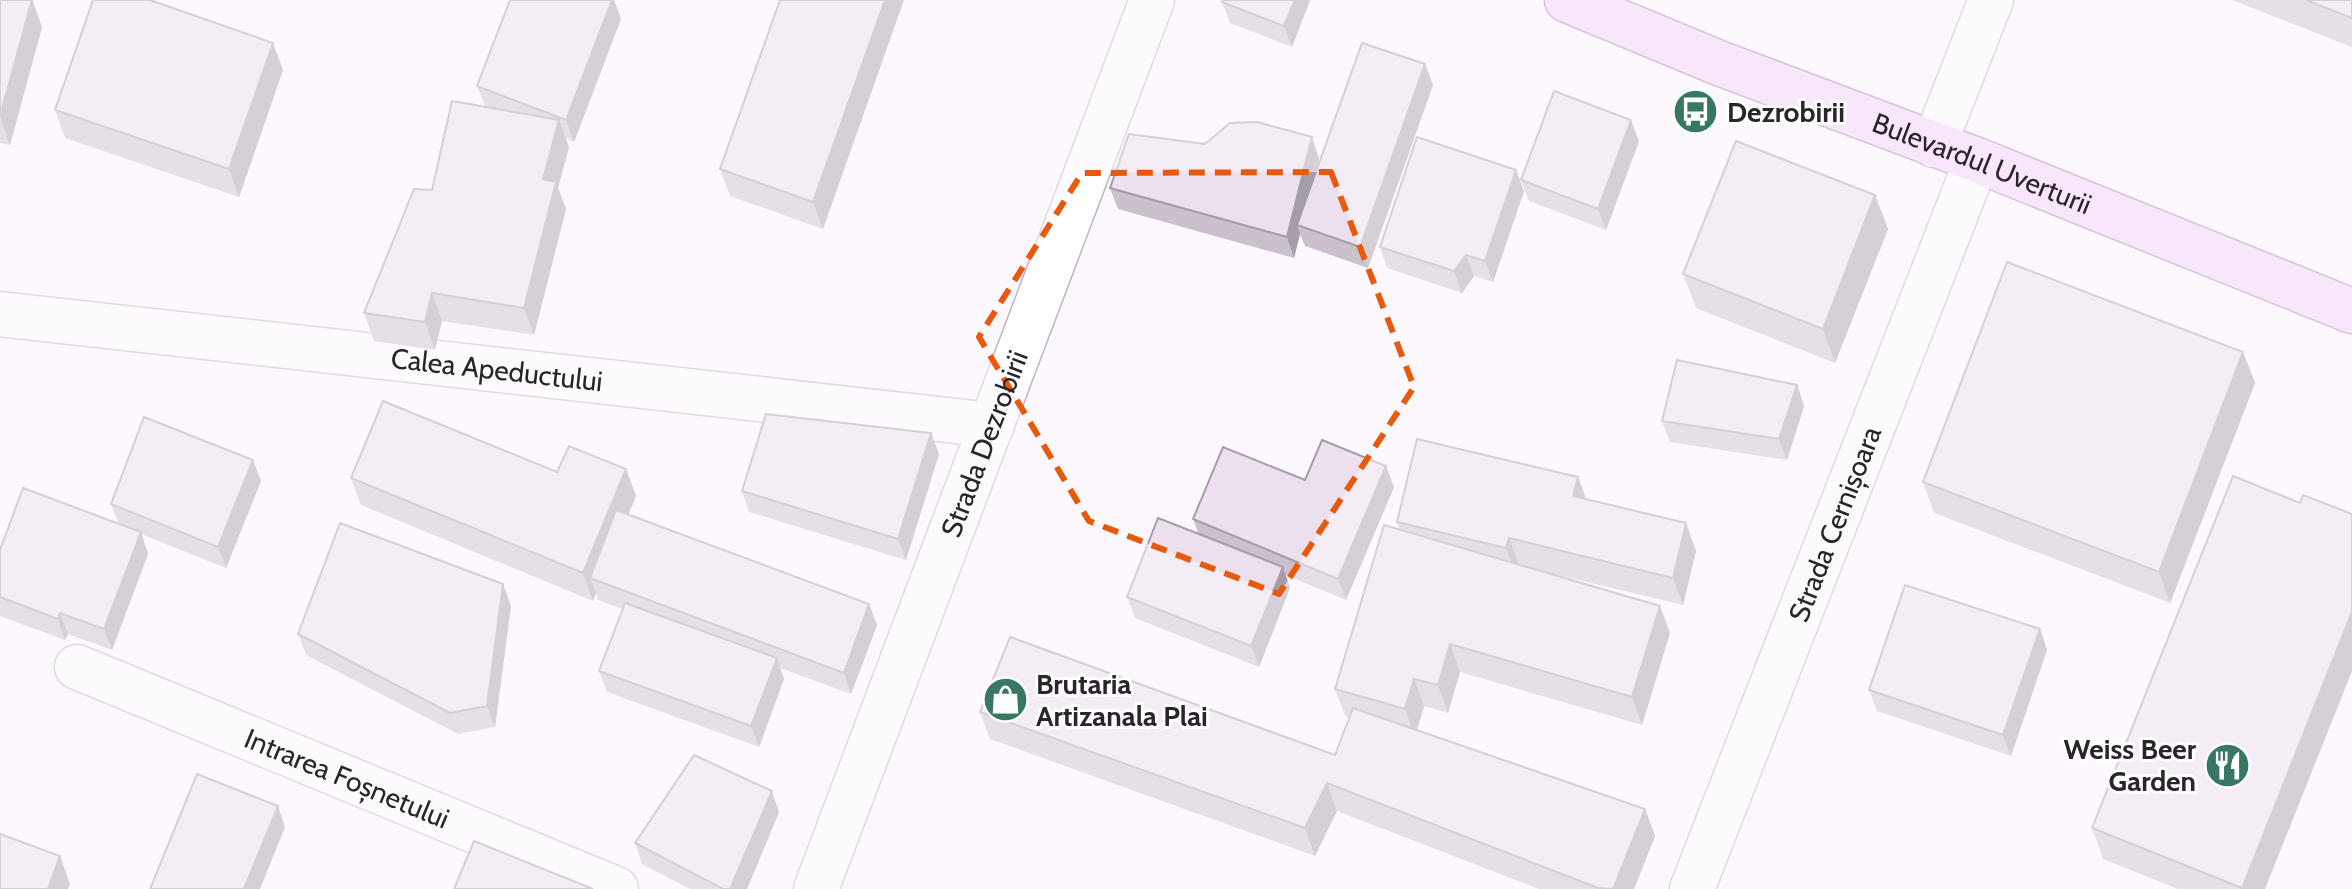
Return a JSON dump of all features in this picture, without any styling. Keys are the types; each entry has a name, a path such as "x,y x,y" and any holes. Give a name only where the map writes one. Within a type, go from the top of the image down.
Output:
{"main road":[{"name":"Bulevardul Uverturii","path":"1567,0 1719,63 1977,160 2352,311"}],"street":[{"name":"Strada Dezrobirii","path":"816,889 1152,0"},
{"path":"1934,145 1991,0"},
{"name":"Strada Cernișoara","path":"1692,889 1977,160"},
{"name":"Calea Apeductului","path":"0,314 992,425"},
{"name":"Intrarea Foșnetului","path":"77,667 616,889"}],"highlighted area":[{"path":"1331,172 1414,387 1279,594 1089,521 979,337 1082,173"}],"building":[{"path":"0,0 32,0 0,116"},
{"path":"93,0 150,0 273,43 229,169 55,110"},
{"path":"510,0 612,0 566,120 477,86"},
{"path":"780,0 885,0 813,202 720,169"},
{"path":"1223,0 1295,0 1284,26"},
{"path":"2306,0 2352,0 2352,18"},
{"path":"1362,43 1425,64 1360,247 1297,225"},
{"path":"1554,91 1631,120 1598,209 1521,180"},
{"path":"452,101 559,120 543,179 556,182 524,308 432,293 425,322 364,313 414,189 432,190"},
{"path":"1257,122 1312,137 1287,237 1110,188 1129,134 1205,144 1230,123"},
{"path":"1417,137 1516,170 1485,261 1466,255 1454,271 1380,247"},
{"path":"1736,141 1875,195 1823,329 1683,274"},
{"path":"2007,262 2243,352 2159,572 1923,482"},
{"path":"1677,360 1797,385 1779,439 1662,421"},
{"path":"383,401 557,472 569,446 626,469 583,573 351,478"},
{"path":"766,414 931,433 898,539 742,491"},
{"path":"144,417 253,460 218,547 111,504"},
{"path":"1417,439 1578,477 1573,496 1686,523 1673,578 1509,538 1506,548 1397,522"},
{"path":"1322,440 1386,466 1338,579 1193,519 1223,447 1305,480"},
{"name":"Weiss Beer Garden","path":"2233,476 2300,503 2303,495 2352,514 2352,612 2242,888 2092,828"},
{"path":"23,488 141,532 104,629 60,613 58,619 0,597 0,550"},
{"path":"616,510 869,604 844,673 590,578"},
{"path":"1158,518 1283,567 1251,646 1127,597"},
{"path":"340,523 503,584 487,706 450,713 298,634"},
{"path":"1384,525 1660,606 1632,697 1450,644 1438,685 1414,679 1405,709 1335,689"},
{"path":"1905,585 2040,629 2003,735 1869,690"},
{"path":"625,603 777,658 751,726 599,671"},
{"path":"1010,637 1335,755 1353,708 1645,809 1613,889 1598,888 1327,783 1305,828 980,712"},
{"path":"694,755 772,791 730,889 723,889 635,843"},
{"path":"197,774 278,806 244,889 150,889"},
{"path":"0,834 60,856 48,889 0,889"},
{"path":"474,841 593,889 454,889"}],"place":[{"name":"Dezrobirii","path":"1696,112"},
{"name":"Brutaria Artizanala Plai","path":"1005,700"},
{"name":"Weiss Beer Garden","path":"2227,765"}]}
